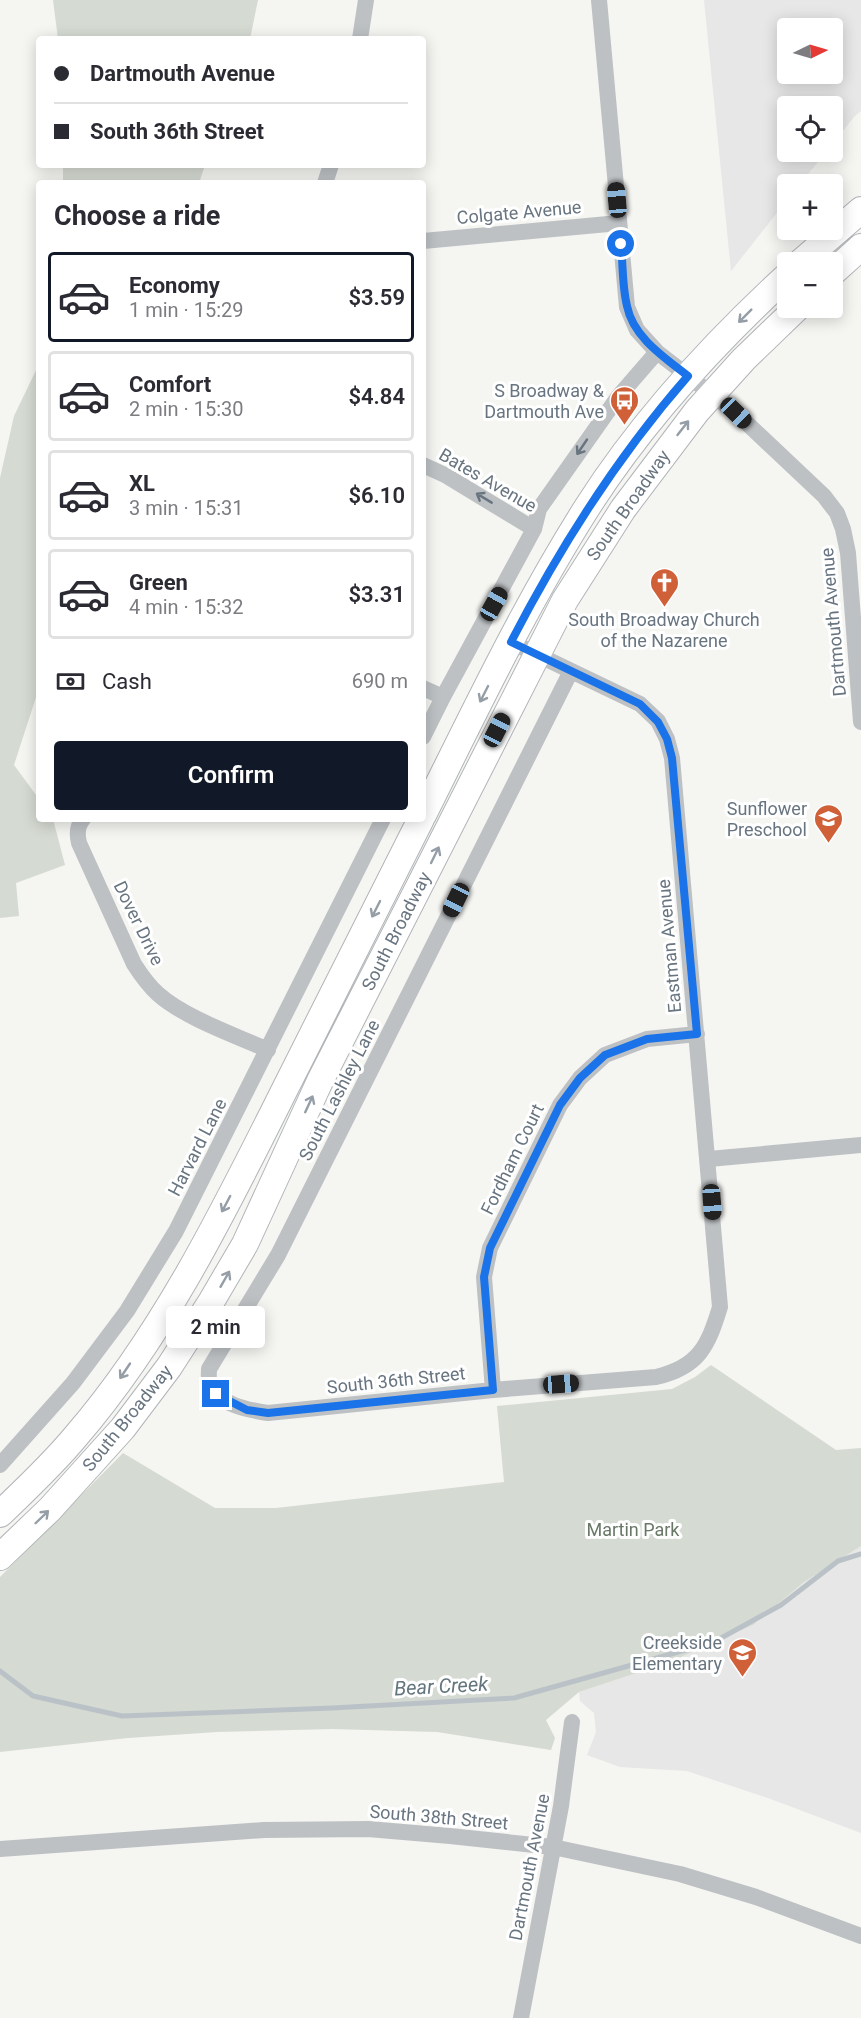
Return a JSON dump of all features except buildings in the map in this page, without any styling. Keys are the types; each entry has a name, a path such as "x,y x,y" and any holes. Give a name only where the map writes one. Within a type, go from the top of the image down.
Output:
{"main road":[{"path":"813,252 861,210"},
{"path":"843,263 861,247"},
{"name":"South Broadway","path":"426,809 535,595 589,505 643,430 688,376 777,286"},
{"name":"South Broadway","path":"0,1557 50,1509 123,1428 169,1367 212,1302 245,1244 320,1081 565,600 623,509 711,393 787,318"},
{"name":"South Broadway","path":"0,1514 28,1488 76,1436 116,1386 201,1251 253,1153 419,822"}],"street":[{"path":"360,36 366,0"},
{"name":"Dartmouth Avenue","path":"599,0 627,307 638,330 657,352 736,413 824,496 837,513 854,553 861,722"},
{"name":"Colgate Avenue","path":"426,241 619,223"},
{"path":"426,731 534,529 539,509 618,396 657,352"},
{"name":"Bates Avenue","path":"426,466 445,475 534,529"},
{"name":"Eastman Avenue","path":"511,642 640,704 658,722 667,739 672,758 709,1159 720,1307 707,1345 691,1362 670,1374 656,1377"},
{"name":"South Lashley Lane","path":"216,1394 209,1382 209,1369 278,1255 571,671"},
{"path":"426,689 442,697"},
{"name":"Dover Drive","path":"80,822 77,835 79,843 134,964 145,981 159,995 185,1012 268,1050"},
{"name":"Harvard Lane","path":"0,1465 73,1383 127,1311 176,1231 382,822"},
{"name":"Fordham Court","path":"493,1390 484,1277 490,1248 560,1105 580,1078 605,1055 647,1039 697,1034"},
{"path":"709,1159 861,1145"},
{"name":"South 36th Street","path":"216,1394 247,1410 268,1413 493,1390 656,1377"},
{"name":"Dartmouth Avenue","path":"521,2018 570,1751 572,1722"},
{"name":"South 38th Street","path":"0,1849 264,1830 368,1829 553,1847 680,1874 756,1897 861,1936"}],"shaded area":[{"path":"704,0 861,0 861,111 843,131 843,96 777,96 777,162 818,162 808,174 777,174 777,213 731,271"},
{"name":"Creekside Elementary","path":"861,1546 861,1833 687,1771 620,1767 587,1755 596,1732 594,1713 580,1701 579,1692 670,1662 753,1625 810,1577"}],"green space":[{"path":"53,0 258,0 251,36 58,36"},
{"path":"63,168 204,168 200,180 63,180"},
{"path":"36,370 36,697 14,765 36,795 36,822 54,822 65,865 16,883 19,916 0,918 0,478 14,416"},
{"name":"Martin Park","path":"711,1365 836,1450 861,1448 861,1546 804,1582 753,1625 670,1662 579,1692 546,1720 555,1738 551,1750 437,1732 332,1729 217,1732 128,1738 0,1752 0,1577 123,1453 215,1508 276,1508 504,1482 497,1406 672,1389 695,1377"}],"waterway":[{"name":"Bear Creek","path":"0,1671 33,1696 122,1716 514,1698 714,1642 781,1605 838,1561 861,1554"}],"place":[{"name":"S Broadway & Dartmouth Ave","path":"625,426"},
{"name":"South Broadway Church of the Nazarene","path":"664,608"},
{"name":"Sunflower Preschool","path":"828,844"},
{"name":"Creekside Elementary","path":"743,1678"}],"route":[{"path":"216,1394 247,1410 268,1413 493,1390 484,1277 490,1248 560,1105 580,1078 605,1055 647,1039 697,1034 672,758 667,739 658,722 640,704 511,642 535,595 589,505 621,458 688,376 657,352 638,330 627,307 621,244"}]}
